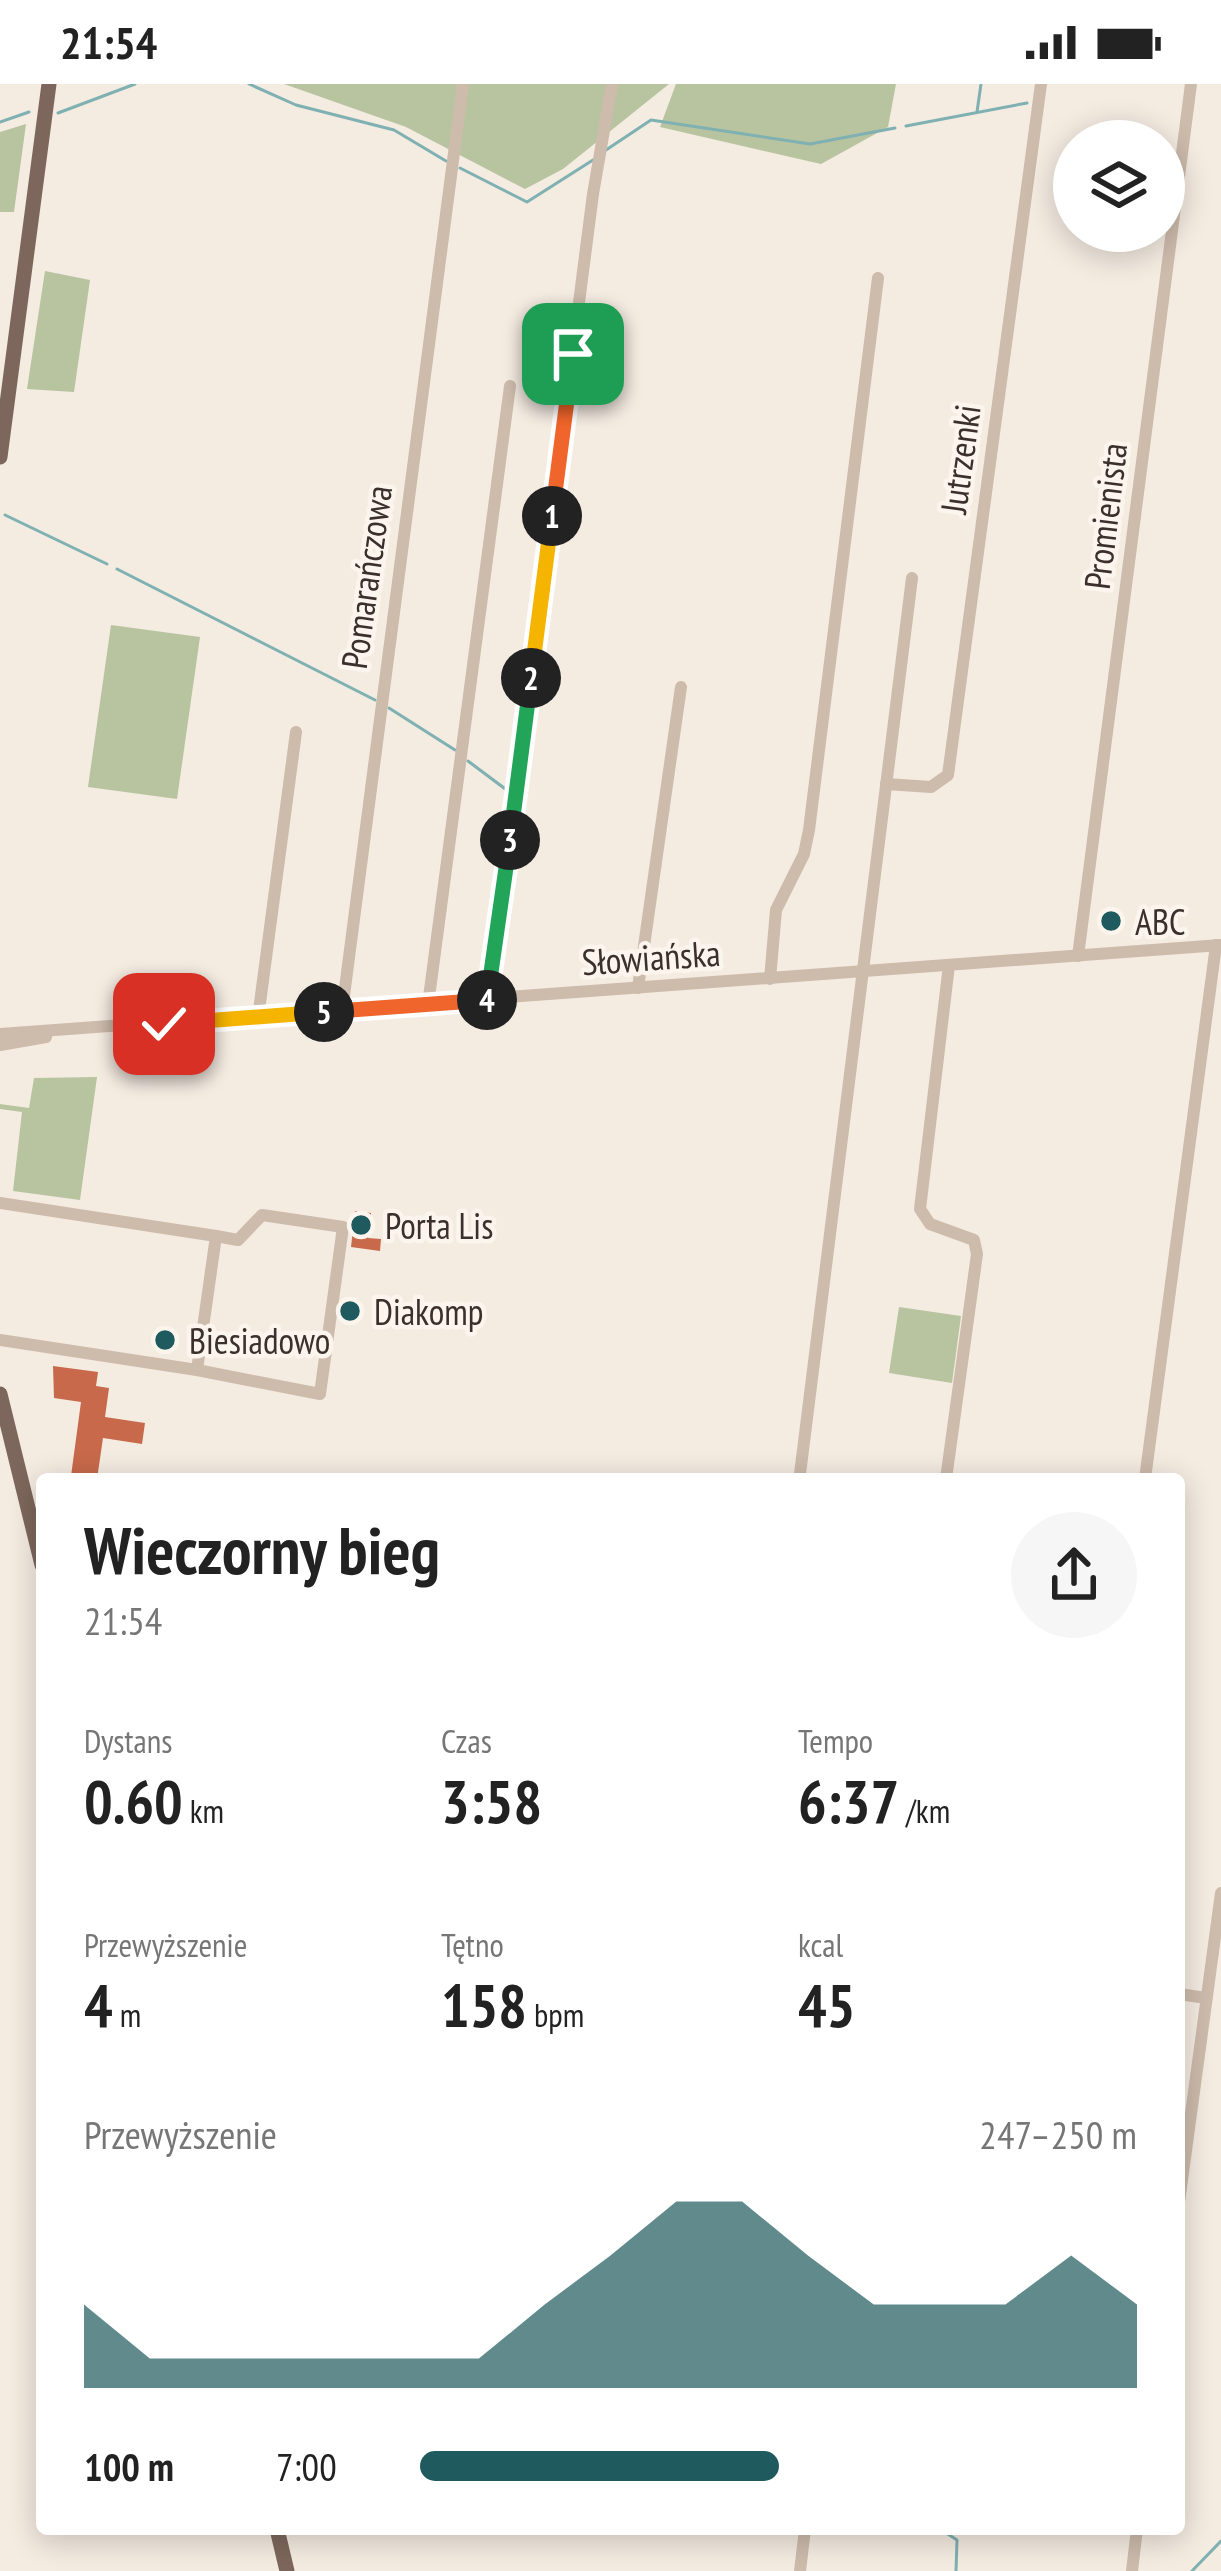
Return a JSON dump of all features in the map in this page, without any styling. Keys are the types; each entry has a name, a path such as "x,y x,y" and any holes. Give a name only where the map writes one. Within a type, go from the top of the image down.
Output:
{"main road":[{"path":"0,457 49,84"},
{"path":"0,1394 36,1540"},
{"path":"278,2535 287,2571"}],"street":[{"name":"Pomarańczowa","path":"342,1011 463,84"},
{"path":"489,1000 593,194 612,84"},
{"name":"Jutrzenki","path":"886,784 932,788 949,775 1041,84"},
{"name":"Promienista","path":"1078,956 1191,84"},
{"path":"770,979 776,910 809,830 878,278"},
{"path":"428,1005 510,386"},
{"path":"800,1473 912,578"},
{"path":"638,988 680,687"},
{"path":"258,1018 296,732"},
{"path":"1146,1473 1219,945"},
{"name":"Słowiańska","path":"0,1034 1219,945"},
{"path":"947,1473 977,1254 974,1240 930,1224 920,1209 949,965"},
{"name":"Słowiańska","path":"0,1045 86,1030"},
{"path":"0,1203 238,1240 262,1215 343,1227 320,1394 0,1340"},
{"path":"197,1370 216,1236"},
{"path":"1185,2159 1221,1893"},
{"path":"1185,1995 1207,1998"},
{"path":"800,2571 805,2535"},
{"path":"1132,2571 1136,2535"}],"green space":[{"path":"284,84 669,84 563,169 525,189 406,127"},
{"path":"676,84 896,84 888,127 821,164 660,127"},
{"path":"26,124 14,212 0,212 0,132"},
{"path":"45,271 90,280 74,392 27,389"},
{"path":"111,625 200,637 177,799 88,787"},
{"path":"97,1077 80,1200 13,1191 22,1112 0,1109 0,1104 29,1108 34,1078"},
{"path":"899,1307 961,1316 952,1383 889,1373"}],"building":[{"name":"Porta Lis","path":"355,1211 371,1213 368,1238 381,1239 380,1251 351,1247"},
{"path":"53,1366 98,1372 96,1386 109,1388 105,1417 145,1423 142,1444 103,1438 98,1473 71,1473 81,1402 54,1398"}],"waterway":[{"path":"58,113 135,84"},
{"path":"249,84 296,105 394,130 446,161"},
{"path":"977,112 981,84"},
{"path":"906,126 1027,103"},
{"path":"0,122 29,112"},
{"path":"606,150 651,120 810,144 895,128"},
{"path":"460,168 527,202 593,160"},
{"path":"5,515 107,564"},
{"path":"117,569 375,700"},
{"path":"389,708 455,750"},
{"path":"468,761 512,794"},
{"path":"949,2535 957,2540 956,2571"},
{"path":"1192,2571 1221,2541"}],"place":[{"name":"ABC","path":"1111,921"},
{"name":"Porta Lis","path":"361,1225"},
{"name":"Diakomp","path":"350,1311"},
{"name":"Biesiadowo","path":"165,1340"}],"route":[{"path":"164,1024 489,1000 573,354"}]}
